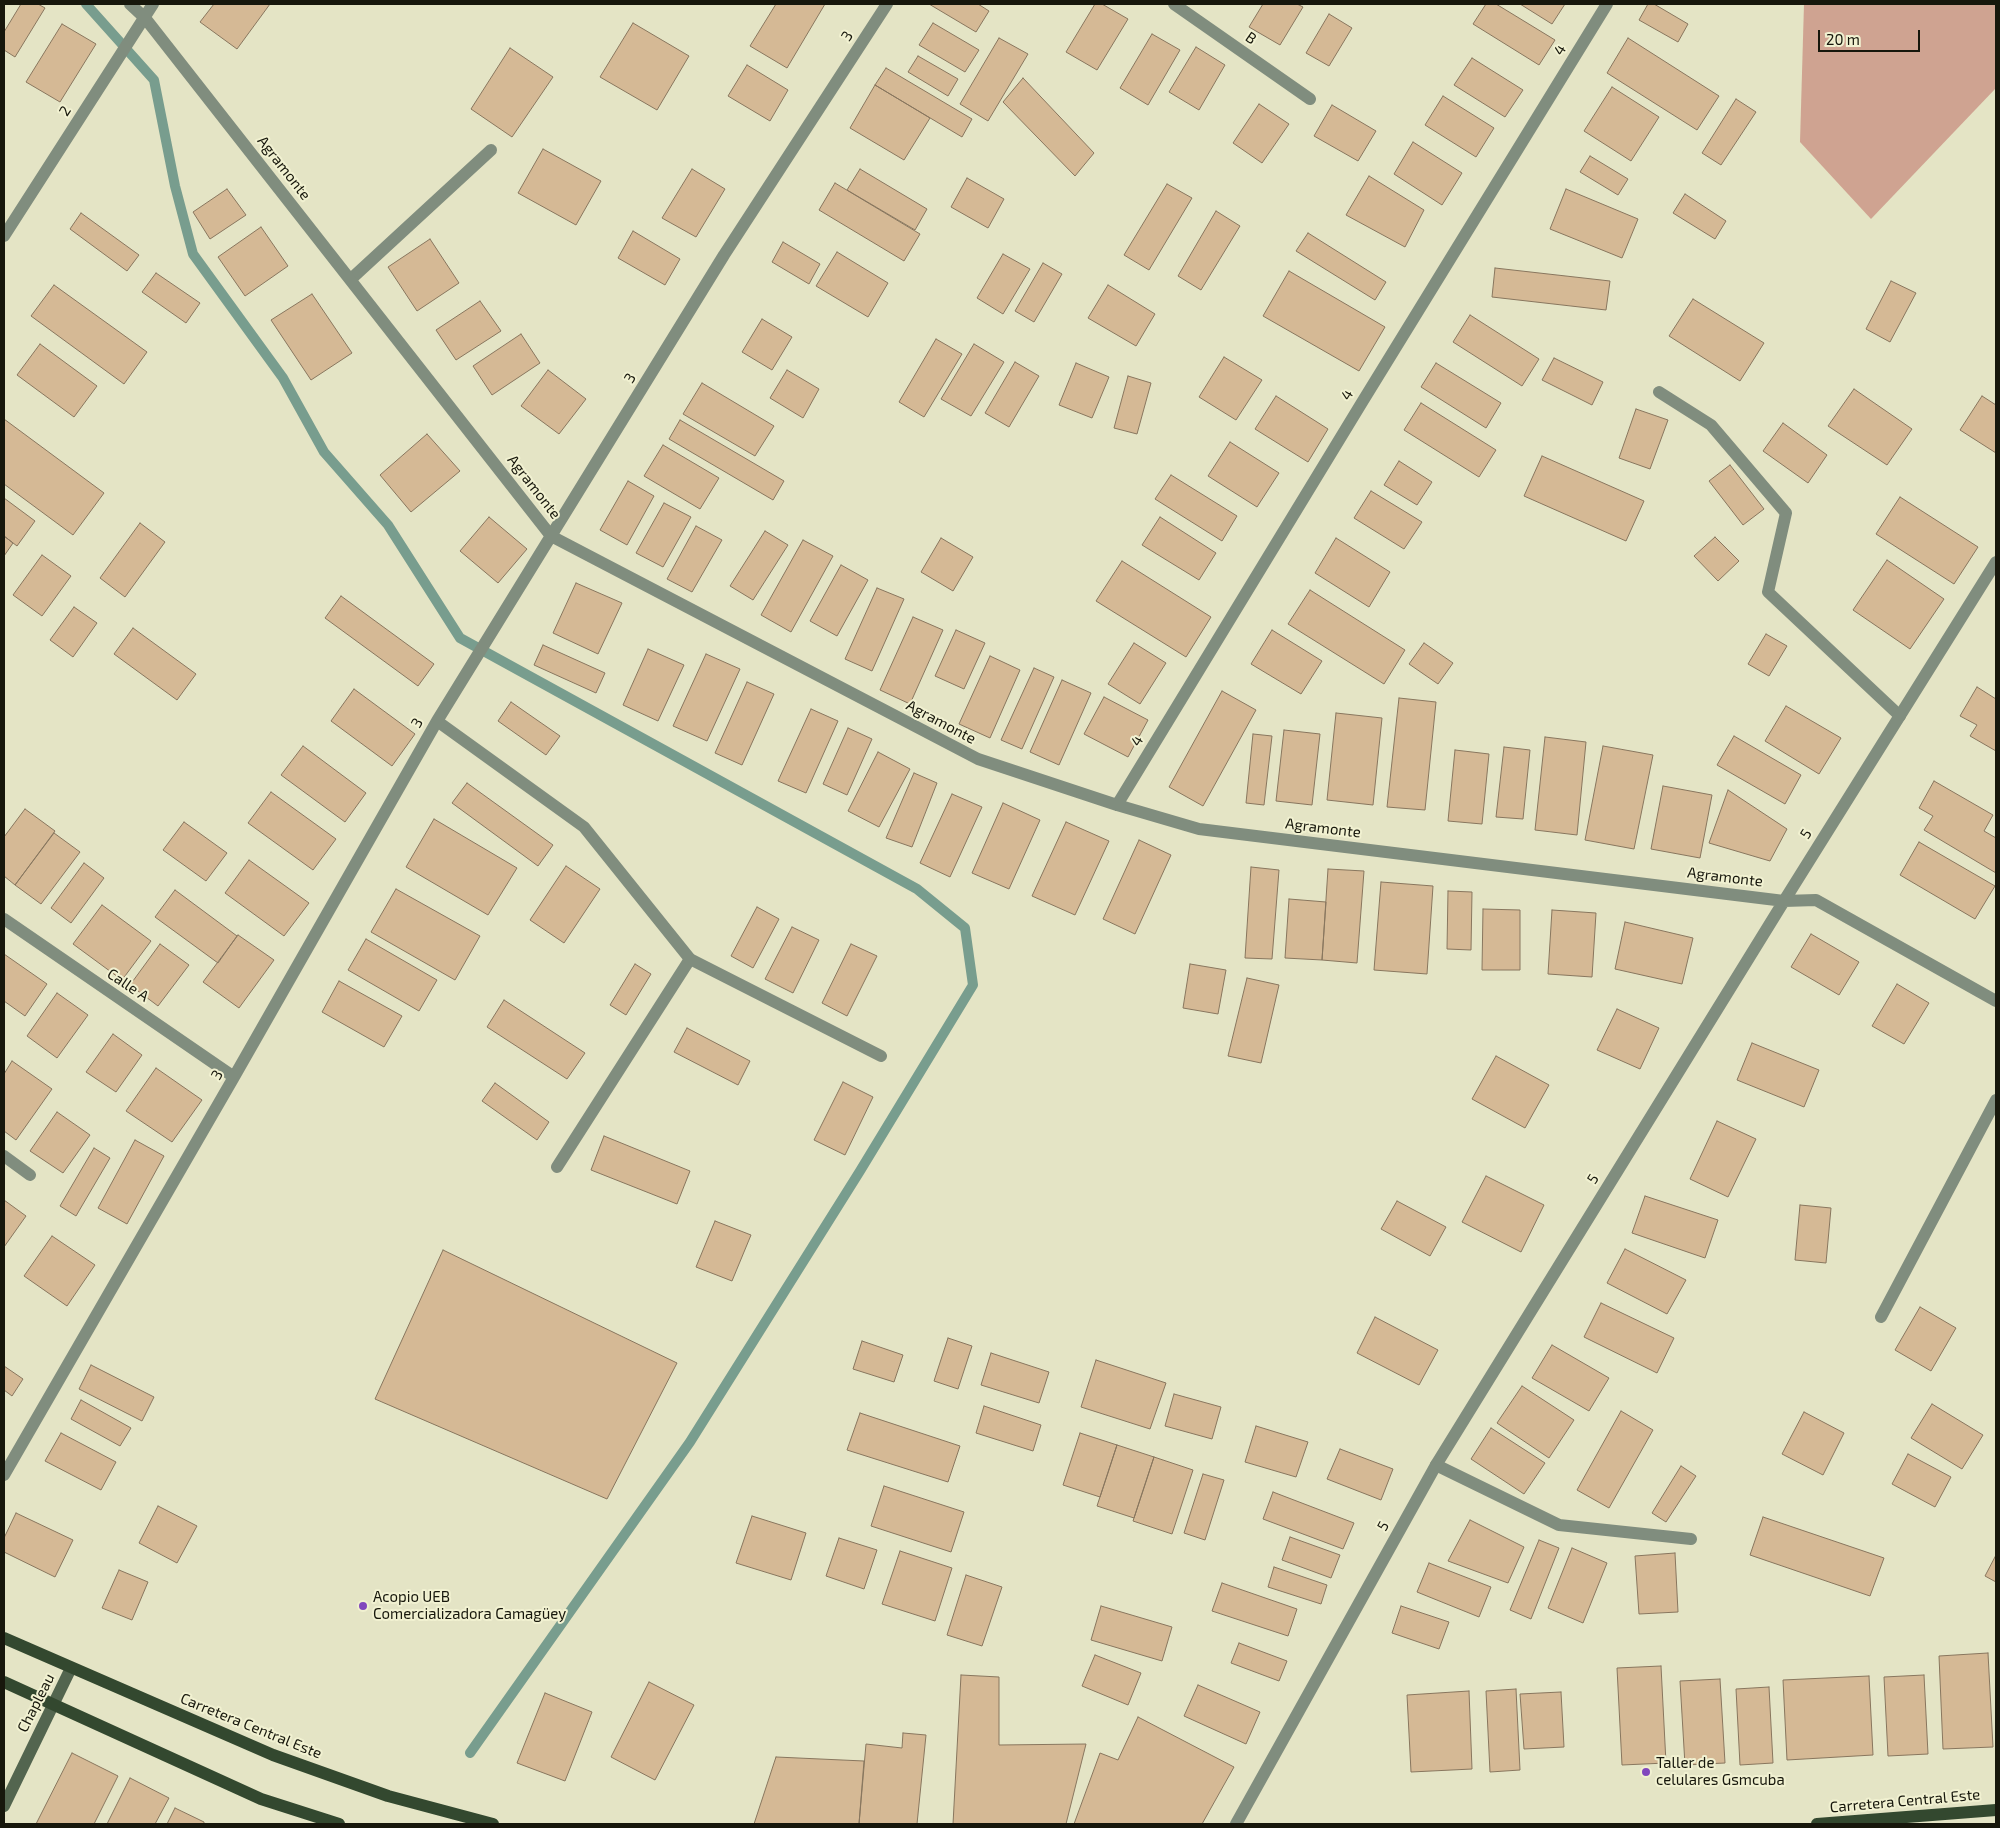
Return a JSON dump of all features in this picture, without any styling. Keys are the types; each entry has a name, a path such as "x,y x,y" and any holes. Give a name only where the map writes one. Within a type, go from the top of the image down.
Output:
{"main road":[{"name":"Carretera Central Este","path":"4,1638 273,1755 388,1796 493,1824"},
{"path":"4,1682 261,1799 339,1824"},
{"name":"Carretera Central Este","path":"1817,1824 1996,1810"}],"street":[{"name":"Agramonte","path":"130,4 145,18 551,536 978,760 1117,805 1199,829 1784,901 1816,900 1996,1001"},
{"name":"2","path":"4,236 153,4"},
{"name":"3","path":"4,1476 234,1078 437,721 724,255 887,4"},
{"name":"B","path":"1174,4 1310,99"},
{"name":"4","path":"1117,805 1360,404 1608,4"},
{"path":"351,279 490,150"},
{"path":"1659,392 1711,425 1786,514 1768,592 1900,716"},
{"name":"5","path":"1236,1824 1436,1464 1996,562"},
{"path":"437,721 584,827 690,959 881,1056"},
{"name":"Calle A","path":"4,919 234,1078"},
{"path":"557,1166 690,959"},
{"path":"1881,1317 1996,1100"},
{"path":"4,1156 30,1174"},
{"path":"1436,1464 1560,1525 1691,1539"},
{"name":"Chapleau","path":"4,1806 71,1668"}],"shaded area":[{"path":"1804,4 1996,4 1996,88 1871,219 1800,142"}],"building":[{"path":"21,4 38,4 45,8 15,57 4,50 4,32"},
{"path":"214,4 270,4 237,49 200,22"},
{"path":"776,4 825,4 787,68 750,46"},
{"path":"929,4 978,4 989,11 976,32"},
{"path":"1095,4 1102,4 1128,19 1097,70 1066,52"},
{"path":"1263,4 1297,4 1303,7 1280,45 1249,27"},
{"path":"1486,4 1496,4 1555,40 1539,65 1473,24"},
{"path":"1520,4 1565,4 1552,24"},
{"path":"1648,4 1654,4 1688,24 1678,42 1639,20"},
{"path":"1329,14 1352,28 1329,66 1306,53"},
{"path":"633,23 689,56 657,110 600,77"},
{"path":"933,23 979,50 965,72 919,45"},
{"path":"62,24 96,44 60,102 26,82"},
{"path":"1152,34 1180,50 1148,105 1120,88"},
{"path":"999,38 1028,54 988,121 960,104"},
{"path":"1628,38 1719,96 1697,130 1607,73"},
{"path":"1196,47 1225,65 1199,110 1169,92"},
{"path":"510,48 553,77 512,137 471,109"},
{"path":"918,56 958,79 948,96 908,72"},
{"path":"1472,58 1523,90 1505,117 1454,85"},
{"path":"747,65 788,90 770,121 728,96"},
{"path":"886,68 972,119 962,137 875,85"},
{"path":"1023,78 1094,153 1075,176 1003,102"},
{"path":"875,85 930,118 904,160 850,128"},
{"path":"1612,87 1659,117 1631,161 1584,131"},
{"path":"1443,96 1494,128 1476,157 1425,125"},
{"path":"1736,99 1756,112 1721,165 1702,153"},
{"path":"1259,104 1289,124 1262,163 1233,143"},
{"path":"1332,105 1376,131 1358,161 1314,136"},
{"path":"1413,142 1462,173 1442,205 1394,174"},
{"path":"543,149 601,181 576,225 518,193"},
{"path":"1590,156 1628,179 1618,195 1580,172"},
{"path":"692,169 725,189 696,237 662,218"},
{"path":"860,169 927,209 915,230 847,190"},
{"path":"1369,176 1424,210 1405,247 1346,215"},
{"path":"967,178 1004,199 988,228 951,207"},
{"path":"835,183 920,234 904,261 819,210"},
{"path":"1167,184 1192,198 1149,270 1124,255"},
{"path":"227,189 246,215 210,239 193,212"},
{"path":"1566,189 1638,219 1622,258 1550,229"},
{"path":"1685,194 1726,221 1715,239 1673,213"},
{"path":"1216,211 1240,226 1201,290 1178,276"},
{"path":"81,213 139,255 127,271 70,229"},
{"path":"261,227 288,266 245,296 218,257"},
{"path":"633,231 680,259 665,285 618,258"},
{"path":"1308,233 1386,282 1375,300 1296,251"},
{"path":"430,239 459,283 417,311 388,267"},
{"path":"783,242 820,264 809,284 772,262"},
{"path":"837,252 888,283 868,317 816,286"},
{"path":"1003,254 1030,269 1003,314 977,298"},
{"path":"1043,263 1062,274 1034,322 1015,311"},
{"path":"1495,268 1610,281 1606,310 1492,297"},
{"path":"1289,271 1385,327 1359,371 1263,316"},
{"path":"156,273 200,303 186,323 142,292"},
{"path":"1891,281 1916,293 1890,342 1866,329"},
{"path":"54,285 147,352 124,384 31,316"},
{"path":"1108,285 1155,314 1136,346 1088,318"},
{"path":"312,294 352,353 311,380 271,320"},
{"path":"1693,299 1764,343 1740,381 1669,336"},
{"path":"480,301 501,331 456,360 436,330"},
{"path":"1470,315 1539,359 1522,386 1453,342"},
{"path":"762,319 792,337 772,370 742,352"},
{"path":"521,334 540,363 492,395 473,366"},
{"path":"936,339 962,354 924,417 899,402"},
{"path":"40,344 97,386 74,417 17,375"},
{"path":"974,344 1004,362 971,416 941,399"},
{"path":"1224,357 1262,380 1236,420 1199,397"},
{"path":"1554,358 1603,382 1592,405 1542,380"},
{"path":"1015,362 1039,376 1009,427 985,413"},
{"path":"1076,363 1109,377 1092,418 1059,405"},
{"path":"1436,363 1501,403 1486,428 1421,387"},
{"path":"548,370 586,399 559,434 521,406"},
{"path":"787,370 819,389 803,418 770,398"},
{"path":"1128,376 1151,383 1137,434 1114,428"},
{"path":"702,383 774,426 755,456 683,414"},
{"path":"1854,389 1912,429 1887,465 1828,426"},
{"path":"1276,396 1328,429 1308,462 1255,429"},
{"path":"1982,396 1996,405 1996,453 1960,430"},
{"path":"1421,403 1496,450 1479,477 1404,430"},
{"path":"1636,409 1668,420 1650,469 1619,458"},
{"path":"4,419 104,493 73,535 4,484"},
{"path":"680,420 784,481 773,500 669,439"},
{"path":"1783,423 1827,455 1808,483 1763,451"},
{"path":"427,434 460,471 411,512 380,475"},
{"path":"1230,442 1279,473 1257,507 1208,476"},
{"path":"663,445 719,478 700,509 644,476"},
{"path":"1542,456 1644,501 1626,541 1524,496"},
{"path":"1399,461 1432,482 1417,505 1384,485"},
{"path":"1730,465 1764,509 1743,525 1709,481"},
{"path":"1171,475 1237,516 1222,541 1155,499"},
{"path":"628,481 654,496 627,545 600,530"},
{"path":"1371,491 1422,522 1404,549 1354,518"},
{"path":"1900,497 1978,547 1954,584 1876,534"},
{"path":"4,498 35,521 17,546 4,536"},
{"path":"664,503 691,517 663,567 636,553"},
{"path":"489,517 527,549 498,583 460,551"},
{"path":"1160,517 1216,553 1199,580 1142,545"},
{"path":"140,523 165,542 125,597 100,578"},
{"path":"696,526 722,540 692,592 667,579"},
{"path":"765,531 788,545 753,600 730,586"},
{"path":"4,536 13,543 4,556"},
{"path":"1715,537 1739,561 1718,581 1694,556"},
{"path":"941,538 973,557 953,591 921,572"},
{"path":"1336,538 1390,572 1369,607 1315,573"},
{"path":"803,540 833,556 791,632 761,615"},
{"path":"42,555 71,576 42,616 13,595"},
{"path":"1887,560 1944,599 1910,649 1853,610"},
{"path":"1122,561 1211,617 1186,657 1096,601"},
{"path":"841,565 868,580 837,636 810,621"},
{"path":"576,583 622,603 598,654 553,633"},
{"path":"877,588 904,599 872,671 845,659"},
{"path":"1310,590 1405,650 1384,684 1288,624"},
{"path":"341,596 434,664 418,686 325,618"},
{"path":"74,607 97,623 73,657 50,640"},
{"path":"913,617 943,630 910,704 880,690"},
{"path":"133,628 196,674 177,700 114,654"},
{"path":"956,630 985,643 964,689 935,676"},
{"path":"1272,630 1322,661 1301,694 1251,664"},
{"path":"1766,634 1787,646 1769,676 1748,664"},
{"path":"1134,643 1166,663 1140,704 1108,684"},
{"path":"1424,643 1453,663 1438,684 1409,664"},
{"path":"543,645 605,673 596,693 534,665"},
{"path":"648,649 684,665 658,721 623,705"},
{"path":"706,654 740,669 707,741 673,726"},
{"path":"990,656 1020,670 990,738 959,724"},
{"path":"1034,668 1054,677 1022,749 1001,740"},
{"path":"1062,680 1091,693 1059,765 1030,752"},
{"path":"747,682 774,694 742,765 715,753"},
{"path":"1977,687 1996,699 1996,751 1970,736 1977,725 1960,716"},
{"path":"354,689 415,734 392,766 331,721"},
{"path":"1222,691 1256,710 1203,806 1169,787"},
{"path":"1104,697 1148,720 1128,757 1084,734"},
{"path":"1399,698 1436,702 1425,810 1387,807"},
{"path":"511,702 560,736 546,755 498,721"},
{"path":"1786,706 1841,738 1819,774 1765,741"},
{"path":"811,709 838,721 806,793 778,781"},
{"path":"1336,713 1382,718 1373,805 1327,800"},
{"path":"848,728 872,739 847,795 823,784"},
{"path":"1284,730 1320,734 1312,805 1276,801"},
{"path":"1253,734 1272,736 1264,805 1246,803"},
{"path":"1734,736 1801,775 1785,804 1717,765"},
{"path":"1545,737 1586,742 1577,835 1535,830"},
{"path":"303,746 366,793 345,822 281,775"},
{"path":"1603,746 1653,755 1634,849 1585,840"},
{"path":"1504,747 1530,750 1523,819 1496,817"},
{"path":"1455,750 1489,754 1482,824 1448,821"},
{"path":"878,752 910,769 879,827 848,811"},
{"path":"914,773 937,783 912,847 886,838"},
{"path":"1934,781 1993,815 1984,831 1996,838 1996,873 1924,830 1933,816 1919,808"},
{"path":"467,783 553,845 538,866 452,803"},
{"path":"1663,786 1712,795 1700,858 1651,849"},
{"path":"1728,790 1787,829 1770,861 1709,843"},
{"path":"271,792 336,839 313,870 248,823"},
{"path":"952,794 982,807 950,877 920,863"},
{"path":"1003,803 1040,820 1009,889 972,873"},
{"path":"25,809 55,831 15,885 4,876 4,837"},
{"path":"434,819 517,868 488,915 406,867"},
{"path":"184,822 227,853 206,881 163,850"},
{"path":"1066,822 1109,841 1075,915 1032,896"},
{"path":"54,833 80,852 41,904 15,885"},
{"path":"1139,840 1171,855 1135,934 1103,919"},
{"path":"1919,842 1995,886 1975,919 1900,875"},
{"path":"249,860 309,903 284,936 225,893"},
{"path":"84,863 104,878 71,923 51,908"},
{"path":"566,866 600,889 564,943 530,920"},
{"path":"1251,867 1279,870 1272,959 1245,958"},
{"path":"1328,869 1364,871 1357,963 1322,960"},
{"path":"1381,882 1433,886 1427,974 1374,970"},
{"path":"396,889 480,936 455,980 371,932"},
{"path":"175,890 237,936 218,963 155,917"},
{"path":"1448,891 1472,892 1471,950 1447,949"},
{"path":"1289,899 1326,902 1322,960 1285,958"},
{"path":"102,905 151,941 122,980 73,944"},
{"path":"757,907 779,919 753,968 731,956"},
{"path":"1483,909 1520,910 1520,970 1482,970"},
{"path":"1552,910 1596,913 1592,977 1548,974"},
{"path":"1625,922 1693,938 1682,984 1615,969"},
{"path":"792,927 819,940 793,993 765,979"},
{"path":"1811,934 1859,962 1839,995 1791,967"},
{"path":"238,935 274,960 239,1008 203,982"},
{"path":"366,939 437,980 419,1011 348,970"},
{"path":"160,944 189,965 158,1006 130,985"},
{"path":"851,944 877,956 847,1016 822,1003"},
{"path":"4,954 47,984 25,1016 4,1001"},
{"path":"635,964 651,974 626,1015 610,1005"},
{"path":"1190,964 1226,970 1218,1014 1183,1008"},
{"path":"1247,978 1279,985 1261,1063 1228,1056"},
{"path":"339,981 402,1016 384,1047 322,1012"},
{"path":"1897,984 1929,1003 1904,1044 1872,1026"},
{"path":"57,993 88,1015 57,1058 27,1036"},
{"path":"504,1000 585,1053 567,1079 487,1027"},
{"path":"1617,1009 1659,1028 1640,1069 1597,1050"},
{"path":"687,1028 750,1061 738,1085 674,1052"},
{"path":"113,1034 142,1055 116,1092 86,1072"},
{"path":"1752,1043 1819,1070 1804,1107 1737,1080"},
{"path":"1496,1056 1549,1085 1525,1128 1472,1099"},
{"path":"12,1061 52,1089 16,1140 4,1131 4,1074"},
{"path":"156,1068 202,1100 172,1142 126,1111"},
{"path":"843,1082 873,1097 845,1155 814,1140"},
{"path":"495,1083 549,1122 537,1140 482,1101"},
{"path":"57,1112 90,1135 63,1173 30,1151"},
{"path":"1717,1121 1756,1139 1728,1197 1690,1179"},
{"path":"604,1136 690,1171 677,1204 591,1170"},
{"path":"135,1140 164,1156 127,1224 98,1208"},
{"path":"94,1148 110,1158 76,1216 60,1206"},
{"path":"1486,1176 1544,1205 1521,1252 1462,1222"},
{"path":"1645,1196 1718,1220 1705,1258 1632,1233"},
{"path":"4,1200 26,1216 4,1247"},
{"path":"1397,1201 1446,1227 1430,1256 1381,1229"},
{"path":"1800,1205 1831,1208 1826,1263 1795,1260"},
{"path":"715,1221 751,1235 732,1281 696,1267"},
{"path":"52,1236 95,1265 67,1306 24,1276"},
{"path":"1625,1249 1686,1280 1667,1314 1607,1283"},
{"path":"443,1250 677,1363 607,1499 375,1399"},
{"path":"1601,1303 1674,1338 1657,1373 1584,1337"},
{"path":"1920,1307 1956,1328 1931,1371 1895,1350"},
{"path":"1375,1317 1438,1350 1419,1385 1357,1353"},
{"path":"948,1338 972,1346 958,1389 934,1381"},
{"path":"862,1341 903,1355 894,1382 853,1369"},
{"path":"1552,1345 1609,1378 1589,1411 1532,1378"},
{"path":"991,1353 1049,1372 1039,1403 981,1385"},
{"path":"1096,1360 1166,1383 1150,1429 1081,1407"},
{"path":"91,1365 154,1397 142,1421 79,1389"},
{"path":"4,1366 23,1379 12,1396 4,1390"},
{"path":"1522,1386 1574,1420 1549,1458 1497,1423"},
{"path":"1174,1394 1221,1407 1212,1439 1165,1426"},
{"path":"81,1400 131,1428 120,1446 71,1419"},
{"path":"1932,1404 1983,1435 1962,1469 1911,1438"},
{"path":"984,1406 1041,1425 1033,1451 976,1433"},
{"path":"1621,1411 1653,1430 1609,1508 1577,1490"},
{"path":"1804,1412 1844,1433 1823,1475 1782,1454"},
{"path":"860,1413 960,1446 948,1482 847,1450"},
{"path":"1256,1426 1308,1442 1296,1477 1245,1462"},
{"path":"1491,1428 1545,1463 1524,1494 1471,1459"},
{"path":"61,1433 116,1462 101,1490 45,1461"},
{"path":"1080,1433 1117,1445 1100,1497 1063,1485"},
{"path":"1117,1445 1154,1457 1134,1518 1097,1506"},
{"path":"1340,1449 1393,1469 1381,1500 1327,1479"},
{"path":"1908,1454 1951,1477 1935,1507 1892,1484"},
{"path":"1154,1457 1193,1470 1172,1534 1133,1521"},
{"path":"1681,1466 1696,1476 1666,1522 1652,1513"},
{"path":"1203,1474 1224,1480 1205,1540 1184,1533"},
{"path":"884,1486 964,1512 951,1552 871,1526"},
{"path":"1273,1492 1354,1523 1343,1549 1263,1519"},
{"path":"158,1506 197,1526 177,1563 139,1543"},
{"path":"16,1513 73,1540 55,1577 4,1552 4,1538"},
{"path":"752,1516 806,1533 791,1580 736,1563"},
{"path":"1763,1517 1884,1558 1870,1596 1750,1555"},
{"path":"1470,1520 1524,1547 1508,1583 1448,1561"},
{"path":"1290,1537 1340,1555 1331,1578 1282,1560"},
{"path":"839,1538 877,1550 864,1589 826,1576"},
{"path":"1539,1540 1559,1548 1531,1619 1510,1610"},
{"path":"1572,1548 1607,1563 1583,1623 1548,1608"},
{"path":"900,1551 952,1568 935,1621 882,1604"},
{"path":"1675,1553 1678,1612 1639,1614 1635,1556"},
{"path":"1996,1555 1996,1582 1985,1576"},
{"path":"1429,1563 1491,1587 1479,1617 1417,1592"},
{"path":"1274,1567 1327,1585 1321,1604 1268,1587"},
{"path":"119,1570 148,1582 132,1620 102,1608"},
{"path":"966,1575 1002,1587 982,1646 947,1635"},
{"path":"1222,1583 1297,1609 1288,1636 1212,1611"},
{"path":"1101,1606 1172,1627 1162,1661 1091,1640"},
{"path":"1401,1606 1449,1622 1439,1649 1392,1633"},
{"path":"1239,1643 1287,1661 1279,1681 1231,1663"},
{"path":"1988,1653 1993,1747 1943,1749 1939,1656"},
{"path":"1095,1655 1141,1673 1128,1705 1082,1686"},
{"path":"1661,1666 1666,1763 1622,1765 1617,1668"},
{"path":"961,1675 999,1677 999,1745 1086,1744 1066,1824 953,1824"},
{"path":"1924,1675 1928,1754 1888,1756 1884,1677"},
{"path":"1869,1676 1873,1755 1787,1760 1783,1680"},
{"path":"1720,1679 1725,1763 1685,1765 1680,1681"},
{"path":"649,1682 694,1705 655,1780 611,1757"},
{"path":"1198,1685 1260,1712 1246,1744 1184,1716"},
{"path":"1769,1687 1773,1763 1740,1765 1736,1689"},
{"path":"1516,1689 1520,1770 1490,1772 1486,1691"},
{"path":"1469,1691 1472,1769 1411,1772 1407,1695"},
{"path":"1561,1692 1564,1747 1524,1749 1520,1694"},
{"path":"545,1693 592,1712 565,1781 517,1763"},
{"path":"1138,1717 1234,1767 1202,1824 1074,1824 1100,1753 1118,1760"},
{"path":"903,1733 926,1735 917,1824 859,1824 866,1744 902,1748"},
{"path":"72,1753 118,1776 94,1824 36,1824"},
{"path":"776,1757 864,1761 859,1824 754,1824"},
{"path":"130,1778 169,1798 155,1824 107,1824"},
{"path":"175,1808 204,1822 204,1824 167,1824"}],"waterway":[{"path":"86,4 154,80 175,186 193,254 283,378 324,452 388,525 460,638 917,889 965,928 973,985 860,1171 690,1442 470,1753"}],"place":[{"name":"Acopio UEB Comercializadora Camagüey","path":"363,1606"},
{"name":"Taller de celulares Gsmcuba","path":"1646,1772"}]}
